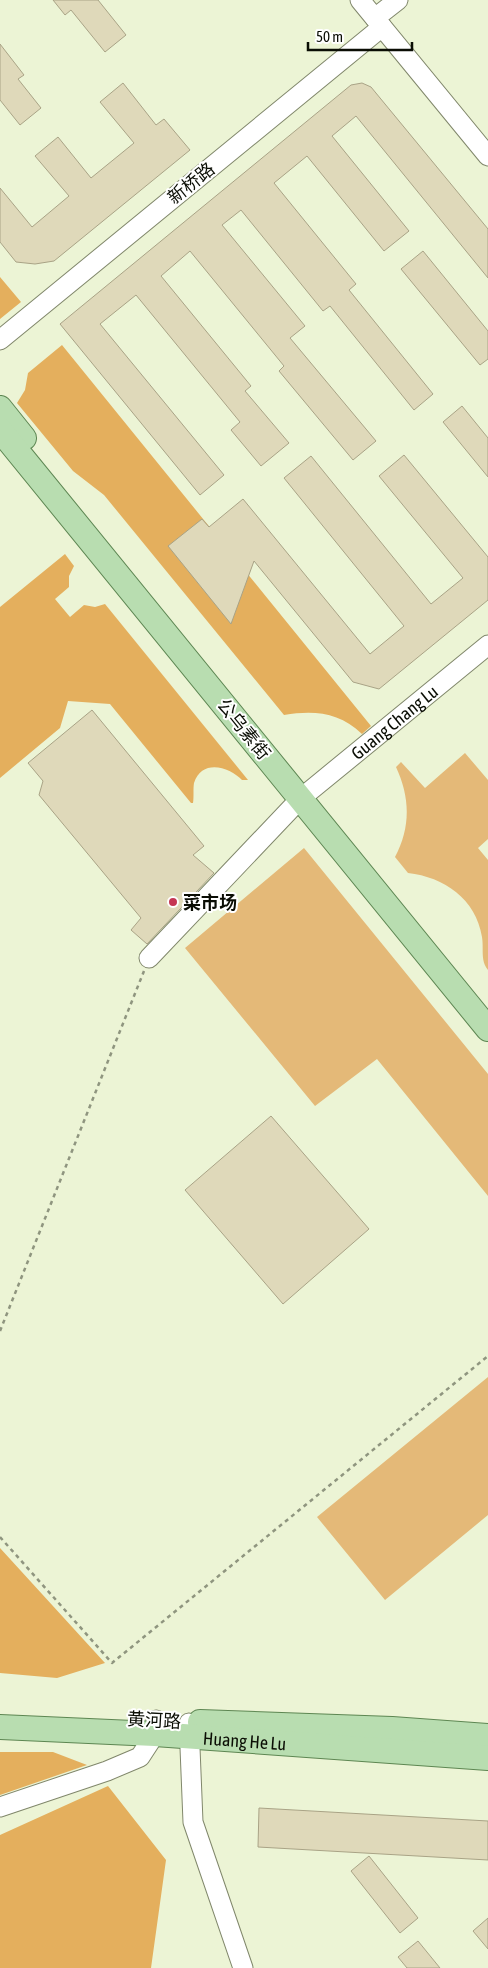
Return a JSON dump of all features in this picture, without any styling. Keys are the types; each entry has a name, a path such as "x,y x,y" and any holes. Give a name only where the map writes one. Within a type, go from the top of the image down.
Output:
{"main road":[{"name":"公乌素街","path":"0,408 306,794 488,1029"},
{"name":"公乌素街","path":"0,430 488,1007"},
{"name":"黄河路","path":"0,1710 156,1727"},
{"name":"Huang He Lu","path":"0,1727 156,1727 189,1729 488,1758"},
{"name":"黄河路","path":"189,1729 392,1729 488,1736"}],"street":[{"path":"360,0 488,156"},
{"name":"新桥路","path":"0,340 378,23 398,0"},
{"name":"Guang Chang Lu","path":"149,958 306,794 488,645"},
{"path":"0,1807 108,1772 140,1757 156,1727"},
{"path":"189,1729 193,1822 243,1968"}],"path":[{"path":"0,1331 149,958"},
{"path":"0,1537 112,1663 488,1356"}],"shaded area":[{"path":"0,277 21,302 0,319"},
{"path":"62,345 371,726 362,734 344,721 326,714 295,713 284,715 104,495 73,471 17,403 25,390 28,373"},
{"path":"65,554 74,566 69,576 69,587 55,599 70,617 84,605 95,607 105,604 248,780 242,780 231,771 217,767 203,770 194,783 193,803 191,803 110,704 68,701 60,728 0,778 0,607"},
{"path":"465,753 488,780 488,839 478,848 488,860 488,970 483,958 479,924 465,901 456,892 434,879 408,873 395,857 404,834 407,812 404,790 396,767 401,762 425,788"},
{"path":"304,848 488,1074 488,1196 377,1059 315,1106 185,948"},
{"path":"488,1377 488,1515 385,1600 317,1517"},
{"path":"0,1548 105,1663 57,1678 0,1673"},
{"path":"0,1752 53,1752 87,1765 0,1795"},
{"path":"108,1786 166,1860 151,1968 0,1968 0,1835"}],"building":[{"path":"53,0 98,0 126,35 105,52 71,10 65,15"},
{"path":"0,44 24,75 18,79 41,108 20,125 0,100"},
{"path":"123,83 156,125 164,119 190,150 54,261 35,264 16,262 0,242 0,188 32,227 69,196 35,156 58,137 91,178 134,143 100,102"},
{"path":"362,83 371,87 488,229 488,278 356,116 332,136 409,231 384,251 307,156 274,183 356,284 349,290 433,394 414,410 330,306 323,311 241,210 222,225 305,326 290,338 376,441 353,460 279,371 284,366 190,251 161,276 251,386 245,391 289,443 261,466 231,430 240,422 136,295 100,324 224,475 200,495 60,324 351,85"},
{"path":"423,251 488,331 488,359 480,365 401,269"},
{"path":"462,406 488,438 488,477 443,422"},
{"path":"404,455 488,557 488,600 379,689 353,682 254,561 231,624 168,546 202,519 209,527 243,499 370,654 404,626 284,478 311,456 431,604 463,578 379,476"},
{"path":"92,710 204,846 193,855 214,873 147,944 131,930 141,918 39,795 43,781 28,763"},
{"path":"271,1116 369,1229 283,1304 185,1190"},
{"path":"259,1808 488,1821 488,1860 258,1847"},
{"path":"369,1856 418,1918 400,1933 351,1871"},
{"path":"488,1918 488,1949 473,1931"},
{"path":"418,1941 440,1968 407,1968 398,1957"}],"place":[{"name":"菜市场","path":"173,902"}]}
